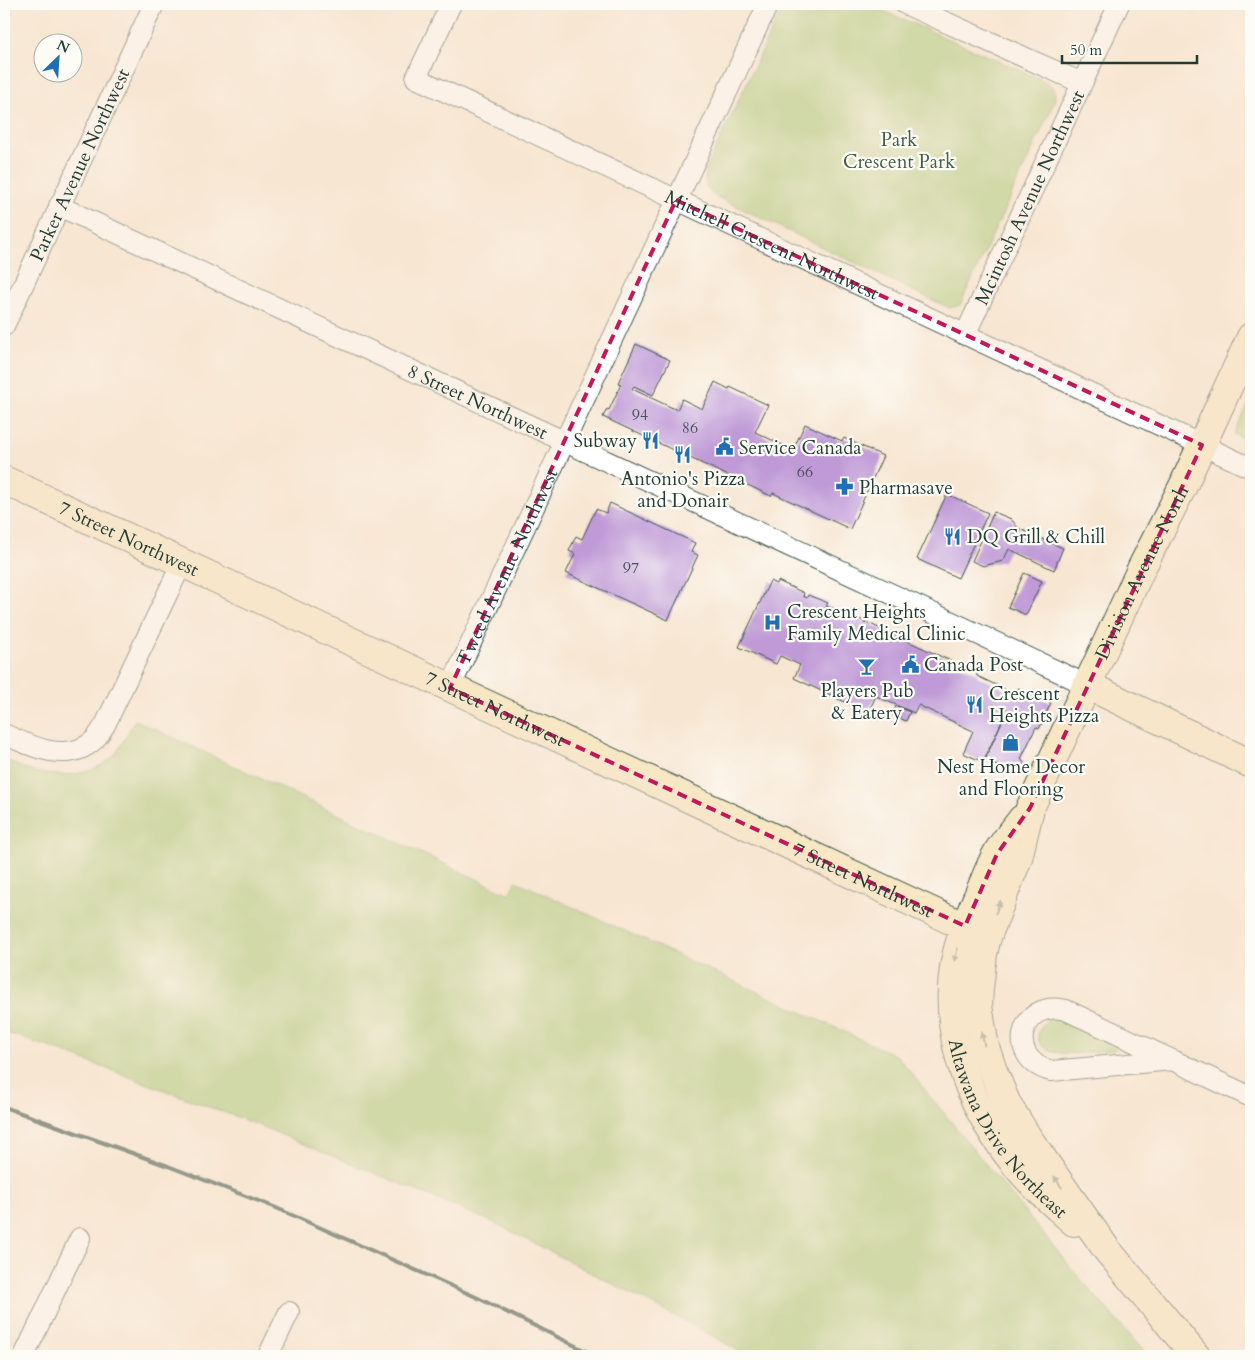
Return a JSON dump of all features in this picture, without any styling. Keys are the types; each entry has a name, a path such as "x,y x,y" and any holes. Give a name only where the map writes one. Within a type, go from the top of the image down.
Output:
{"street":[{"name":"Parker Avenue Northwest","path":"4,326 154,4"},
{"name":"Mitchell Crescent Northwest","path":"451,4 416,78 1251,468"},
{"name":"Tweed Avenue Northwest","path":"450,688 768,4"},
{"path":"905,4 1082,83"},
{"name":"Mcintosh Avenue Northwest","path":"965,335 1119,4"},
{"name":"8 Street Northwest","path":"59,206 1087,685"},
{"name":"Division Avenue North","path":"966,986 954,964 976,932 997,854 1030,808 1142,567 1202,445 1251,337"},
{"name":"7 Street Northwest","path":"4,480 976,932"},
{"path":"4,734 31,746 55,752 77,750 93,741 105,725 182,563"},
{"path":"1087,685 1251,764"},
{"name":"Altawana Drive Northeast","path":"966,986 952,1016 956,1045 963,1072 974,1098 1002,1147 1022,1172 1046,1197 1107,1250 1196,1356"},
{"path":"1173,1060 1051,1071 1041,1068 1027,1056 1023,1047 1022,1037 1024,1028 1037,1012 1046,1008 1066,1010 1173,1060 1251,1097"},
{"path":"24,1356 80,1238"},
{"path":"268,1356 289,1312"}],"highlighted area":[{"path":"676,200 1202,445 1030,808 997,854 965,926 450,688"}],"green space":[{"name":"Park Crescent Park","path":"784,4 868,4 1043,80 1053,90 1055,96 1054,103 960,305 950,308 943,305 710,192 705,182 706,169"},
{"path":"1251,399 1251,443 1234,434"},
{"path":"135,720 509,894 516,881 897,1056 1076,1274 1148,1356 748,1356 698,1328 495,1223 258,1125 4,1032 4,759 25,769 48,774 60,775 86,772 107,761 116,753"},
{"path":"1051,1019 1062,1019 1116,1043 1118,1047 1114,1050 1070,1054 1047,1050 1041,1044 1038,1033 1042,1026"}],"building":[{"path":"636,344 670,360 653,395 634,386 632,389 677,410 682,399 702,409 715,382 768,405 755,432 793,450 805,424 842,441 844,438 883,456 850,529 773,493 771,496 603,417 607,409 609,410 621,384 618,383"},
{"name":"DQ Grill & Chill","path":"947,494 988,513 958,578 917,559"},
{"path":"610,503 695,543 691,552 698,555 668,620 566,573 575,554 569,551 576,536 582,539 596,509 606,513"},
{"path":"994,512 1011,519 1018,528 1063,548 1054,570 1009,549 1003,561 983,566 972,561"},
{"path":"1024,573 1042,581 1026,615 1008,607"},
{"path":"770,581 776,584 778,581 804,593 803,596 807,598 808,595 828,603 826,606 856,617 865,624 866,622 977,673 977,676 1015,694 1018,688 1051,703 1039,729 1036,727 1021,759 1025,764 1014,774 985,760 1003,719 983,762 963,753 973,731 918,705 914,713 876,696 868,713 794,678 800,665 780,656 776,664 739,647"},
{"path":"896,706 910,712 906,721 892,715"}],"railway":[{"path":"4,1107 168,1166 274,1207 476,1297 596,1356"}],"place":[{"name":"Subway","path":"651,440"},
{"name":"Service Canada","path":"725,447"},
{"name":"Antonio's Pizza and Donair","path":"683,455"},
{"name":"Pharmasave","path":"845,487"},
{"name":"DQ Grill & Chill","path":"953,536"},
{"name":"Crescent Heights Family Medical Clinic","path":"773,622"},
{"name":"Canada Post","path":"910,664"},
{"name":"Players Pub & Eatery","path":"867,667"},
{"name":"Crescent Heights Pizza","path":"975,704"},
{"name":"Nest Home Decor and Flooring","path":"1011,743"}]}
